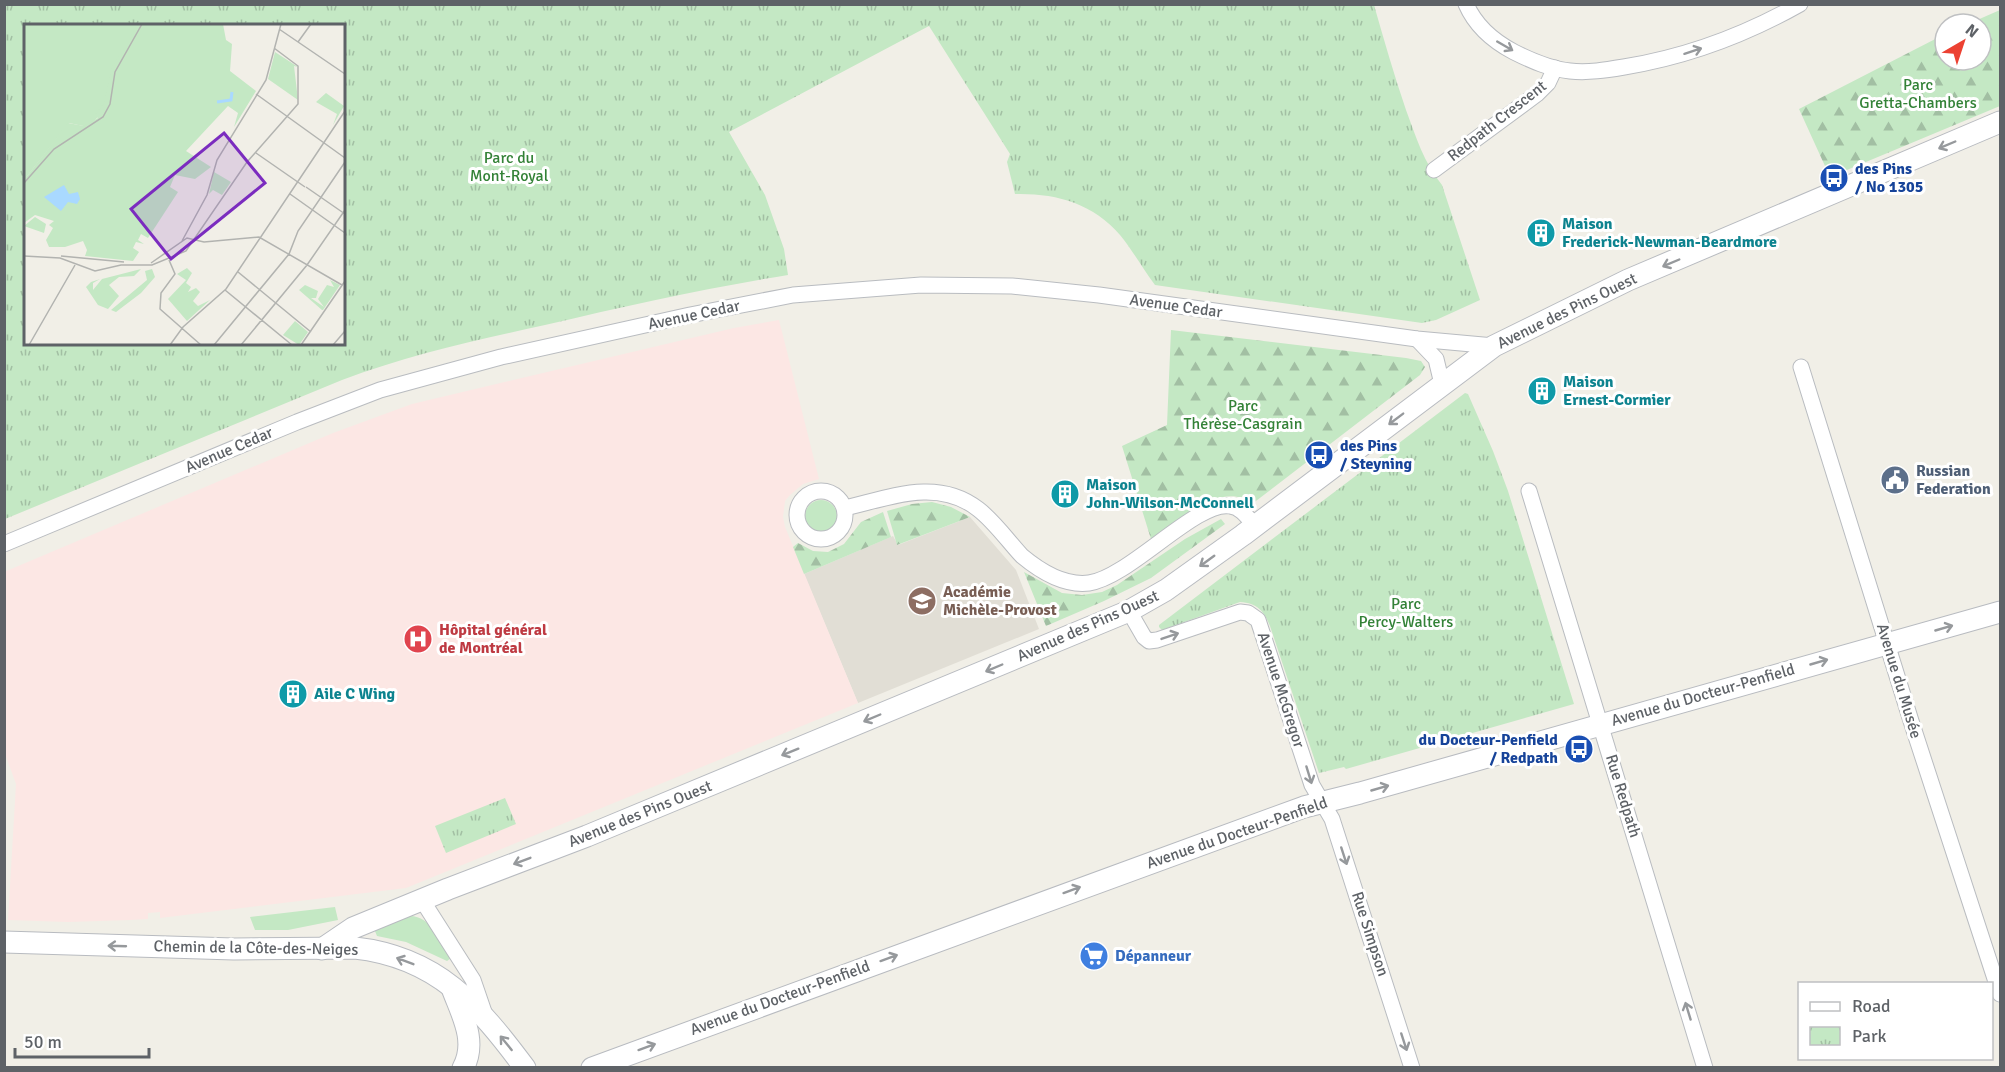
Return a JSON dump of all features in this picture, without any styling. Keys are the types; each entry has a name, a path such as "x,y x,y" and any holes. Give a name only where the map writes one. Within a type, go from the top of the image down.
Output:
{"main road":[{"name":"Avenue des Pins Ouest","path":"322,950 353,928 608,827 1129,611 1166,590 1255,526 1494,346 1628,280 2001,122"},
{"name":"Avenue du Docteur-Penfield","path":"592,1068 1039,902 1304,807 1360,794 2001,612"},
{"name":"Chemin de la Côte-des-Neiges","path":"4,942 210,949 355,948 385,954 420,967 470,1000 525,1068"},
{"path":"450,985 469,1036 470,1050 464,1068"}],"street":[{"name":"Redpath Crescent","path":"1466,4 1477,23 1494,40 1528,58 1556,69 1578,72 1673,57 1726,40 1800,4"},
{"name":"Redpath Crescent","path":"1434,170 1537,94 1548,83 1556,69"},
{"name":"Avenue Cedar","path":"4,544 287,426 380,390 501,357 690,315 794,295 921,285 1012,286 1099,295 1417,339 1494,346"},
{"path":"1417,339 1436,359 1442,384"},
{"name":"Avenue du Musée","path":"1801,367 1911,722 2001,994"},
{"path":"845,508 916,491 946,493 978,509 1022,556 1039,569 1065,580 1081,583 1097,581 1114,573 1195,518 1216,507 1225,505 1235,507 1244,513 1255,526"},
{"name":"Rue Redpath","path":"1528,491 1705,1068"},
{"name":"Avenue McGregor","path":"1129,611 1144,637 1149,641 1240,612 1255,617 1261,628 1312,785 1323,802"},
{"name":"Rue Simpson","path":"1323,802 1332,819 1412,1068"},
{"name":"Chemin de la Côte-des-Neiges","path":"422,900 473,980 486,1018"}],"shaded area":[{"name":"Hôpital général de Montréal","path":"779,320 819,479 803,484 785,501 783,517 785,527 858,703 406,888 160,918 160,912 148,913 148,919 68,922 8,920 16,784 4,751 4,572 333,433 412,404 734,328"},
{"name":"Académie Michèle-Provost","path":"970,517 1016,570 1039,629 858,703 804,574 893,536 898,545"}],"green space":[{"name":"Parc du Mont-Royal","path":"5,5 1374,5 1406,110 1425,159 1442,185 1480,300 1436,320 1422,323 1155,285 1120,235 1098,215 1059,198 1015,194 1007,162 1010,154 929,26 729,132 765,195 784,249 788,275 606,311 468,342 392,363 342,380 5,519"},
{"name":"Parc Gretta-Chambers","path":"2000,10 2000,106 1830,177 1799,109 1933,40 1933,72 1993,72 1993,13"},
{"name":"Parc Thérèse-Casgrain","path":"1171,330 1406,358 1421,361 1425,367 1420,375 1252,504 1240,498 1228,497 1214,500 1186,514 1151,539 1122,446 1167,425"},
{"name":"Parc Percy-Walters","path":"1465,393 1468,394 1508,491 1574,704 1346,769 1344,767 1319,773 1270,626 1259,609 1251,604 1240,602 1162,630 1159,625"},
{"path":"821,500 832,505 837,516 832,527 821,532 810,527 805,516 810,505"},
{"path":"932,502 951,507 970,517 897,545 887,511 912,504"},
{"path":"883,512 891,537 804,574 793,547 798,543 813,551 828,552 844,544 861,522"},
{"path":"1221,519 1225,524 1151,578 1046,626 1024,572 1062,593 1082,595 1102,592 1117,585 1185,539"},
{"path":"505,798 516,824 446,853 435,826"},
{"path":"335,907 338,920 288,930 255,930 250,917"},
{"path":"410,916 424,920 430,925 451,958 447,961 406,942 377,936 375,931"}],"place":[{"name":"des Pins / No 1305","path":"1834,178"},
{"name":"Maison Frederick-Newman-Beardmore","path":"1541,233"},
{"name":"Maison Ernest-Cormier","path":"1542,391"},
{"name":"des Pins / Steyning","path":"1319,455"},
{"name":"Russian Federation","path":"1895,480"},
{"name":"Maison John-Wilson-McConnell","path":"1065,494"},
{"name":"Académie Michèle-Provost","path":"922,601"},
{"name":"Hôpital général de Montréal","path":"418,639"},
{"name":"Aile C Wing","path":"293,694"},
{"name":"du Docteur-Penfield / Redpath","path":"1579,749"},
{"name":"Dépanneur","path":"1094,956"}]}
